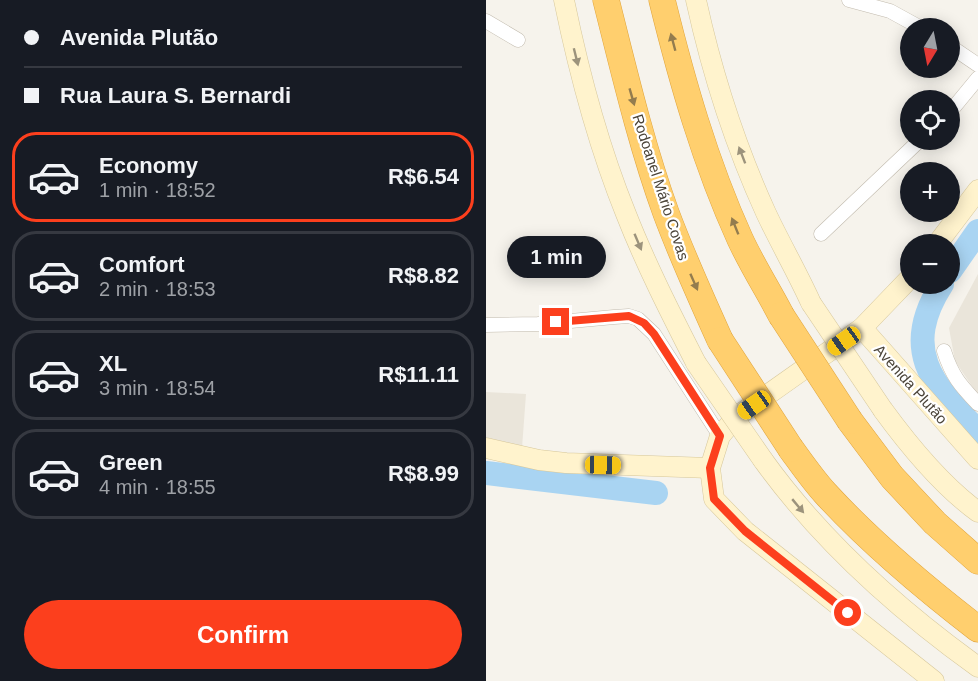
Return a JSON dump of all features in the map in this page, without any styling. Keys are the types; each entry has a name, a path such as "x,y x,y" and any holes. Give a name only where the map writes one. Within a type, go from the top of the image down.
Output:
{"highway":[{"name":"Rodoanel Mário Covas","path":"606,0 623,67 666,212 686,265 720,340 790,449 823,491 854,523 947,605 978,629"},
{"path":"662,0 684,85 707,159 741,240 781,315 850,421 892,477 935,523 978,561"}],"main road":[{"path":"564,0 584,88 610,173 644,256 696,363 763,460 809,519 857,570 914,620 978,667"},
{"path":"696,0 711,62 737,144 766,213 811,303 898,432 957,496 978,512"},
{"path":"945,234 978,190"},
{"path":"900,288 862,328 736,417 720,436 710,468 714,499 745,531 934,681"},
{"name":"Avenida Plutão","path":"862,328 978,459"},
{"path":"486,448 539,460 566,463 710,468"}],"street":[{"path":"849,0 890,11 903,18"},
{"path":"486,21 518,40"},
{"path":"960,52 978,65"},
{"path":"960,100 978,78"},
{"path":"821,234 910,150"},
{"path":"486,325 538,324 629,316 638,319 654,334 720,436"},
{"path":"944,351 950,371 978,404"}],"shaded area":[{"path":"978,274 978,395 955,361 949,328"},
{"path":"486,392 526,394 522,448 486,440"}],"waterway":[{"path":"960,257 978,231"},
{"path":"937,294 924,327 923,346 927,364 946,397 978,431"},
{"path":"486,473 656,493"}],"route":[{"path":"556,322 629,316 644,323 654,334 720,436 710,468 714,499 745,531 848,613"}]}
